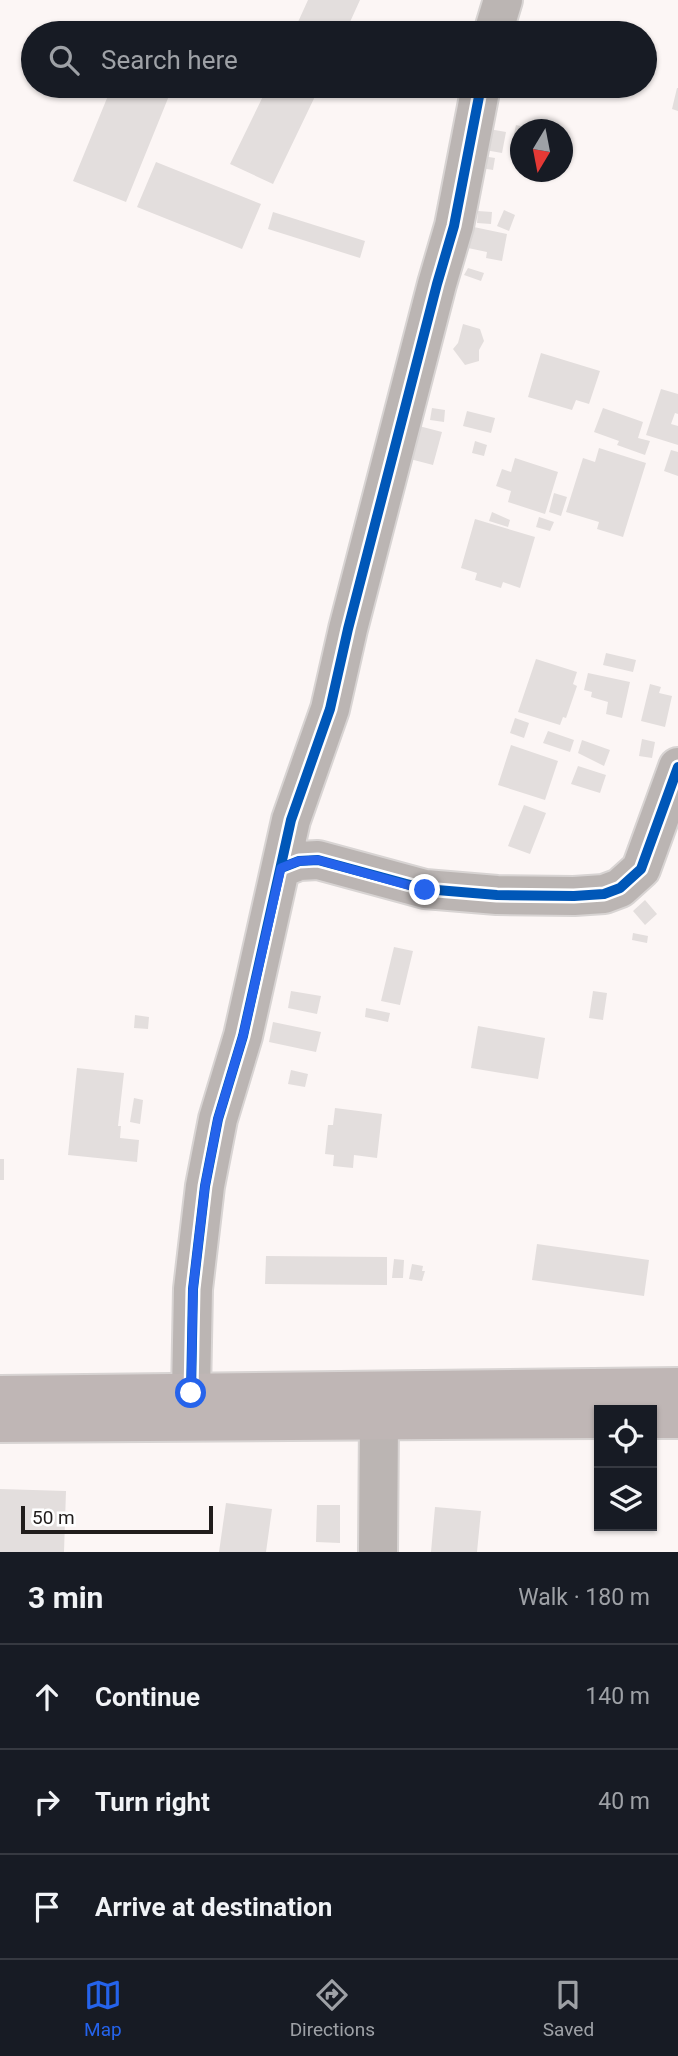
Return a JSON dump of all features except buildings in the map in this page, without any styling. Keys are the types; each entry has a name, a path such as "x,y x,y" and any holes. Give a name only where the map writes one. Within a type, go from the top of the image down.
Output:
{"main road":[{"path":"0,1395 678,1387"},
{"path":"0,1423 594,1419"},
{"path":"657,1419 678,1419"}],"street":[{"path":"497,21 503,0"},
{"path":"191,1393 193,1289 205,1186 218,1119 243,1036 290,821 330,709 454,226 479,98"},
{"path":"281,868 299,861 318,860 425,890 497,895 604,894 621,888 641,869 678,767"},
{"path":"378,1552 380,1419"}],"cycle path":[{"path":"191,1393 193,1289 205,1186 218,1119 243,1036 291,820 330,709 348,629 454,226 479,98"},
{"path":"281,868 299,861 318,860 425,889 497,895 604,894 620,888 641,869 678,767"}],"route":[{"path":"191,1393 193,1289 205,1186 218,1119 243,1036 281,868 299,861 318,860 425,890"}]}
